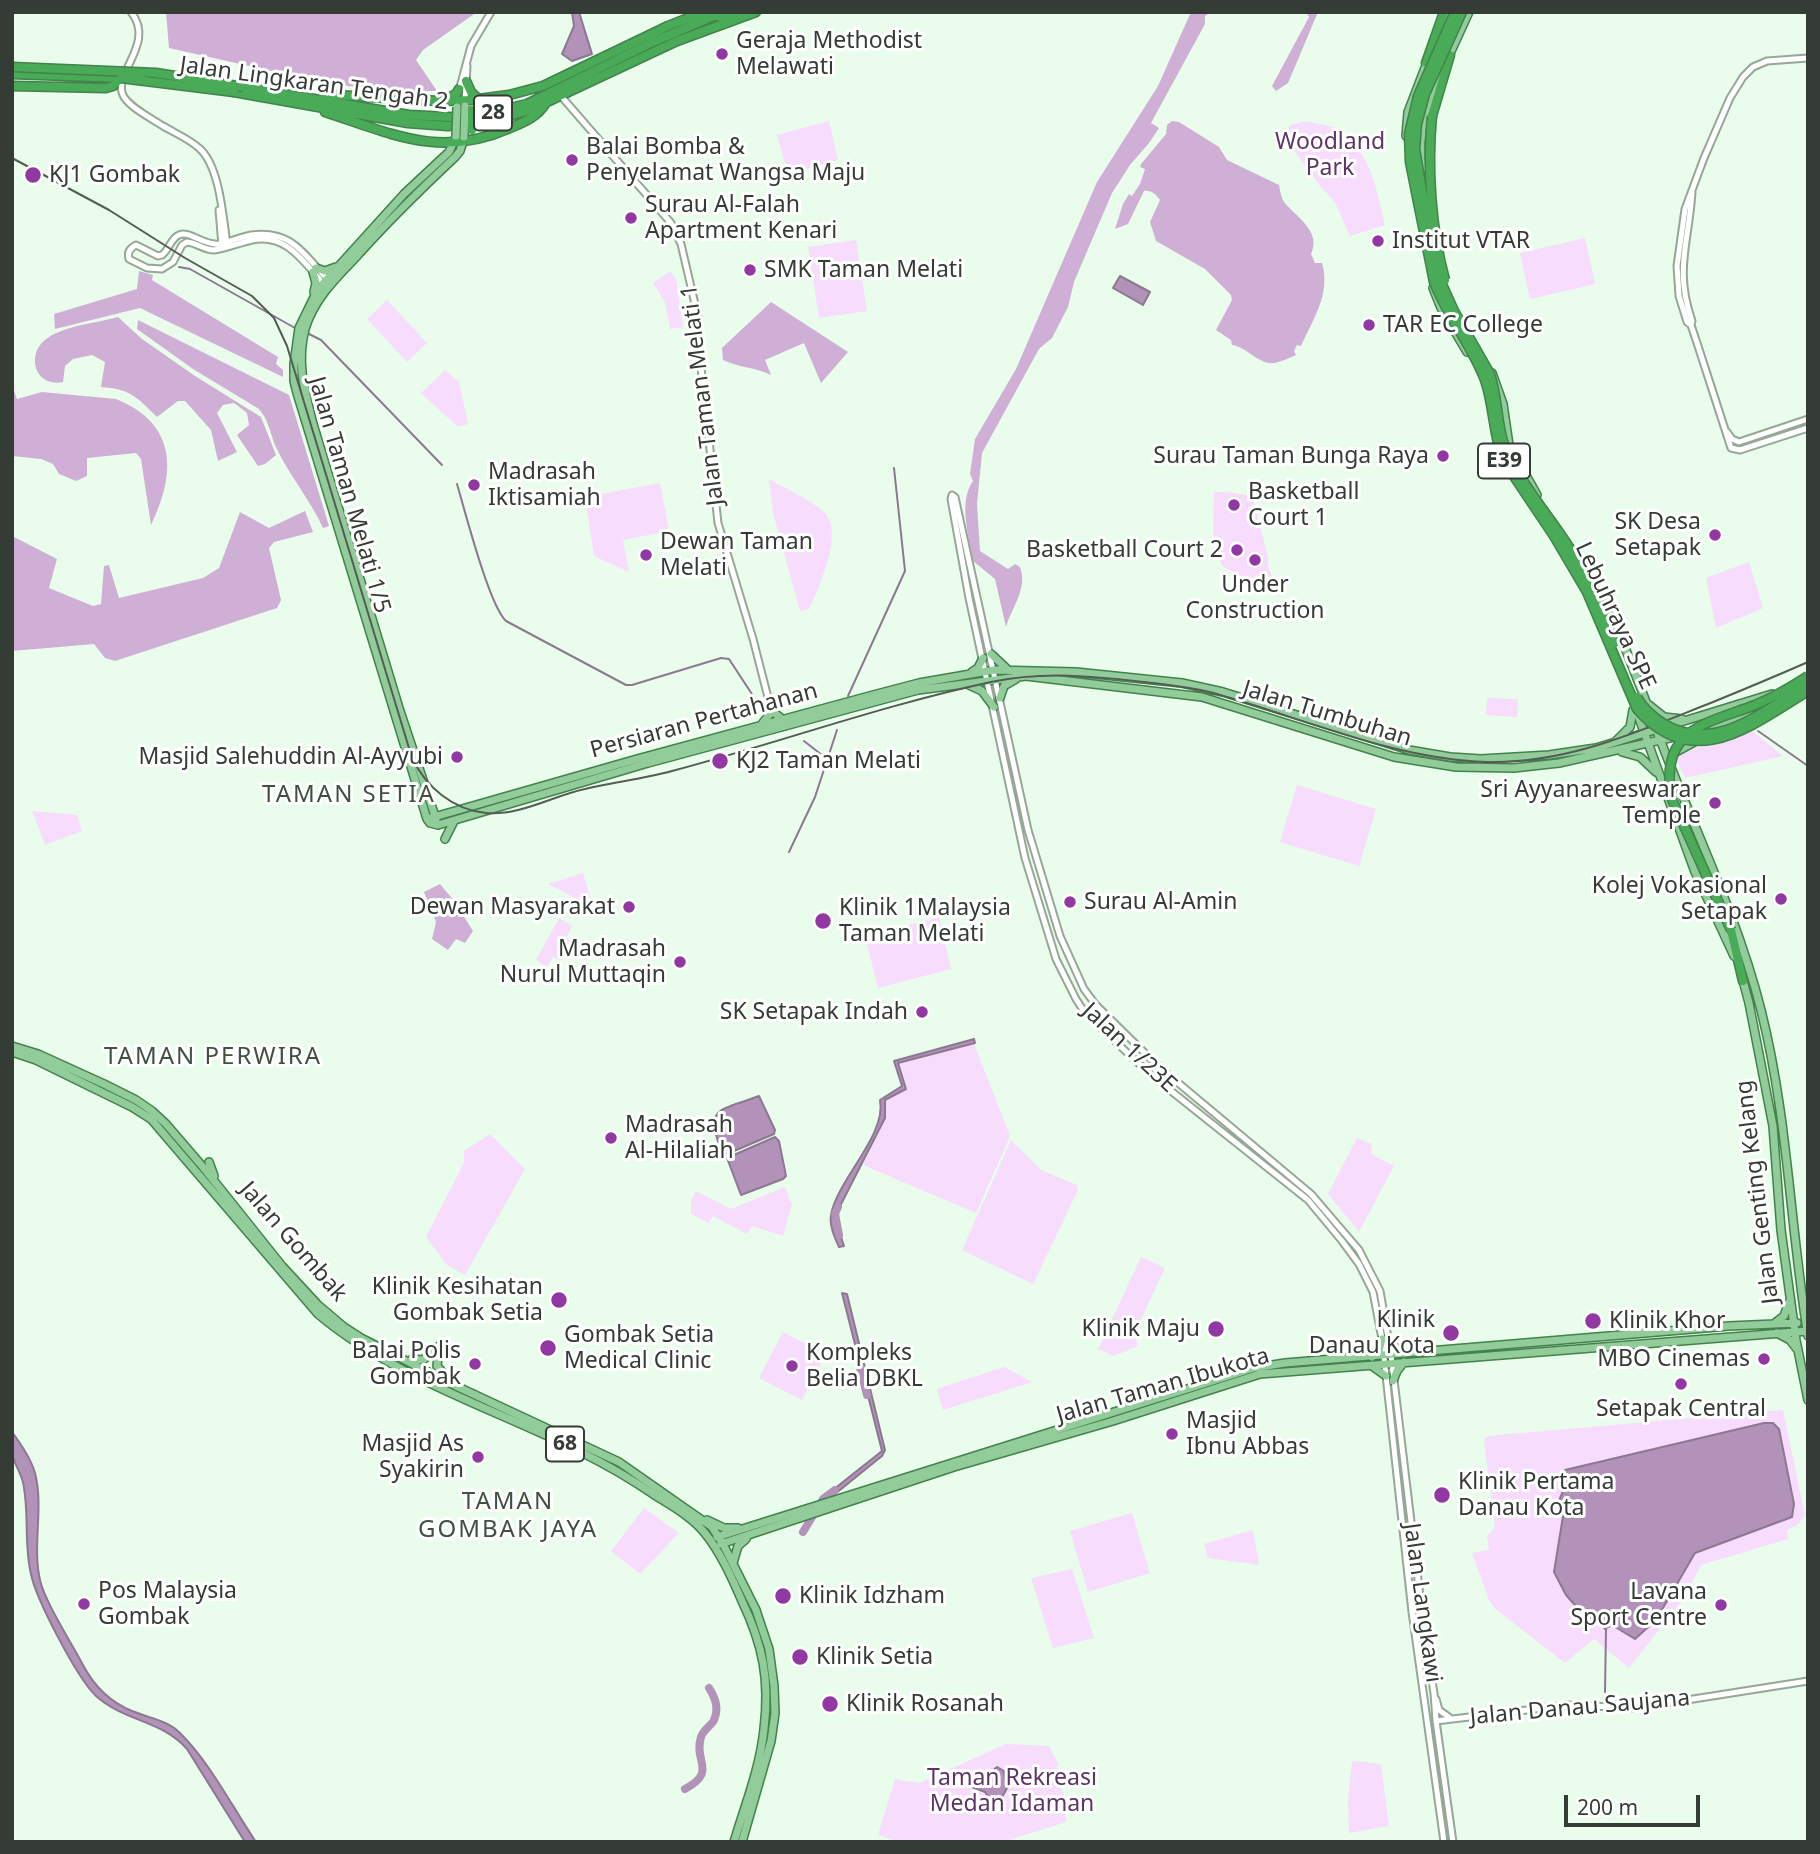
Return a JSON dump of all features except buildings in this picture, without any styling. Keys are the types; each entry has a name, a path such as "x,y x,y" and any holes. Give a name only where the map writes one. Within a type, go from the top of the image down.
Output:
{"highway":[{"path":"319,99 335,95 474,105 481,99 543,86 703,12"},
{"path":"719,14 722,17 736,12"},
{"name":"Jalan Lingkaran Tengah 2","path":"12,74 121,78 234,92 408,123 448,125 500,119 545,104 677,41 756,12"},
{"path":"1426,63 1444,12"},
{"name":"Lebuhraya SPE","path":"1453,12 1414,109 1409,134 1410,162 1434,282 1484,377 1497,445 1503,460 1587,592 1637,709 1648,721 1662,730 1686,739 1719,739 1752,727 1808,693"},
{"name":"Lebuhraya SPE","path":"1462,12 1425,94 1417,124 1415,149 1436,266 1443,290 1490,373 1495,388 1500,428 1509,457 1594,590 1639,701 1646,710 1675,729 1698,734 1713,733 1748,722 1808,680"},
{"name":"Jalan Lingkaran Tengah 2","path":"12,66 156,73 430,118 468,118 498,112 542,97 653,42 719,14"},
{"path":"1450,55 1432,116 1429,166 1443,272 1454,311"},
{"path":"12,86 106,88 113,86 121,78"},
{"path":"466,81 471,92 481,99"},
{"path":"439,101 449,99 459,89"},
{"path":"299,103 405,139 442,144 464,142 531,118 539,113 545,104"},
{"path":"463,105 472,130 464,142"},
{"path":"1743,981 1731,930 1671,797 1670,765 1676,750 1696,727 1808,680"}],"main road":[{"name":"Jalan Genting Kelang","path":"1453,12 1426,63 1406,125 1415,205 1437,301 1484,382 1492,435 1502,460 1574,573 1601,626 1695,872 1724,930 1743,981 1773,1126 1781,1230 1797,1349 1808,1400"},
{"name":"Jalan Genting Kelang","path":"1469,12 1425,111 1419,148 1425,193 1446,292 1494,377 1503,404 1513,455 1596,586 1624,645 1687,811 1731,913 1761,1011 1780,1107 1807,1329"},
{"path":"463,105 464,142"},
{"name":"Jalan Taman Melati 1/5","path":"432,821 430,801 313,424 301,377 302,331 338,266 404,194 449,152 464,142"},
{"name":"Jalan Taman Melati 1/5","path":"432,821 297,393 291,384 302,331 313,296 464,142"},
{"path":"313,296 316,283 314,270 325,271 338,266"},
{"path":"1492,435 1497,440 1502,440 1507,432"},
{"path":"969,675 987,656 1007,669"},
{"name":"Jalan Tumbuhan","path":"990,671 1007,669 1076,672 1182,684 1223,692 1409,750 1450,757 1549,755 1647,744 1717,726"},
{"name":"Persiaran Pertahanan","path":"452,816 762,725 774,726 783,720 919,683 990,671"},
{"path":"1000,698 1007,684 1026,676"},
{"name":"Jalan Tumbuhan","path":"992,680 1026,676 1202,697 1414,761 1456,767 1514,768 1546,764 1612,748 1643,734 1746,703 1808,680"},
{"name":"Persiaran Pertahanan","path":"432,821 639,766 774,726 918,690 992,680"},
{"path":"966,684 982,691 994,707"},
{"path":"1669,762 1672,754 1717,726 1808,693"},
{"path":"1645,699 1655,711 1668,719 1696,718"},
{"path":"1633,704 1632,720 1628,729 1612,748 1640,757 1658,775"},
{"path":"1273,718 1283,717 1283,712 1277,709"},
{"path":"762,725 772,711 783,720"},
{"path":"1307,729 1303,724 1310,719"},
{"path":"1672,725 1669,732 1677,737"},
{"path":"1409,750 1418,756 1414,761"},
{"path":"1450,757 1446,763 1456,767"},
{"path":"1474,758 1483,762 1480,768"},
{"path":"430,801 452,816 445,839"},
{"path":"1695,872 1696,864 1700,860 1707,861 1712,866"},
{"name":"Jalan Gombak","path":"12,1046 38,1054 136,1101 166,1124 282,1266 318,1304 361,1338 456,1386 619,1462 691,1515 712,1544 737,1590 761,1646 765,1667 766,1699 761,1754 734,1842"},
{"name":"Jalan Gombak","path":"12,1052 36,1060 151,1119 318,1314 341,1333 370,1352 615,1468 691,1515 702,1519 721,1540 756,1610 769,1649 774,1686 774,1722 768,1756 742,1842"},
{"path":"209,1162 216,1183"},
{"path":"1774,1323 1784,1315 1790,1298"},
{"name":"Jalan Taman Ibukota","path":"802,1514 824,1510 1113,1421 1253,1375 1774,1323 1794,1327"},
{"path":"1794,1327 1807,1329"},
{"name":"Jalan Taman Ibukota","path":"1405,1358 1617,1346 1776,1332 1794,1327"},
{"path":"1776,1332 1790,1340 1797,1349"},
{"path":"1385,1339 1405,1358 1390,1378 1371,1362 1385,1339"},
{"path":"394,1354 423,1360 439,1346 437,1366 456,1386"},
{"path":"1617,1346 1630,1357"},
{"name":"Jalan Taman Ibukota","path":"712,1544 802,1514 831,1501 1244,1370 1285,1363 1371,1362"},
{"path":"702,1519 724,1528 748,1531 736,1549 733,1563"},
{"path":"761,1754 774,1722"}],"street":[{"path":"131,12 137,20 138,44 121,90 123,96 146,116 199,148 210,162 218,193 224,245"},
{"path":"463,105 459,89 467,60 475,36 491,12"},
{"path":"1808,58 1767,61 1743,77 1716,131 1693,189 1683,248 1682,274 1691,325 1729,446 1735,450 1808,428"},
{"path":"463,105 467,60"},
{"name":"Jalan Taman Melati 1","path":"561,96 671,223 681,244 698,317 700,360 719,523 753,639 774,726"},
{"path":"224,245 208,244 181,233 162,255 158,256 136,245 128,255 129,259 154,270 167,267 187,242 208,250 224,245 253,235 278,235 294,242 327,283"},
{"path":"1724,426 1732,439 1739,442 1808,419"},
{"path":"952,495 955,497 987,656 969,598 952,495"},
{"name":"Jalan 1/23E","path":"987,656 1015,813 1036,896 1056,959 1081,1006 1151,1074 1308,1200 1342,1241 1365,1276 1373,1292 1385,1339"},
{"name":"Jalan 1/23E","path":"992,680 1000,698 1028,830 1060,936 1084,989 1095,1004 1158,1066 1272,1159 1319,1202 1353,1243 1380,1291 1388,1360"},
{"name":"Jalan Langkawi","path":"1388,1360 1453,1842"},
{"name":"Jalan Langkawi","path":"1390,1378 1397,1491 1427,1731 1444,1842"},
{"name":"Jalan Danau Saujana","path":"1436,1721 1568,1705 1636,1708 1808,1681"},
{"path":"1434,1693 1439,1710 1453,1719"},
{"path":"1426,1715 1436,1721 1427,1731"}],"green space":[{"path":"829,121 838,160 788,174 777,135"},
{"name":"Woodland Park","path":"1302,122 1323,124 1340,131 1353,142 1370,171 1385,225 1350,236 1335,202 1290,145 1287,135 1290,125"},
{"path":"1585,238 1595,284 1530,299 1520,253"},
{"path":"856,240 867,311 819,318 808,247"},
{"path":"670,271 676,279 683,327 670,329 665,302 653,283"},
{"path":"387,300 427,343 407,362 367,319"},
{"path":"445,370 459,382 468,424 458,427 421,393"},
{"path":"769,479 815,505 826,514 831,523 828,562 809,609 800,611 773,513"},
{"path":"660,483 669,531 623,540 629,572 594,556 585,497"},
{"path":"1214,492 1252,496 1268,566 1280,597 1222,566 1213,533"},
{"path":"1749,562 1763,608 1716,628 1706,578"},
{"path":"1487,698 1518,699 1517,717 1486,715"},
{"path":"1752,731 1783,756 1685,778 1675,757"},
{"path":"1297,785 1376,809 1359,866 1280,842"},
{"path":"32,811 77,815 82,831 45,845"},
{"path":"583,873 593,907 548,884"},
{"path":"939,917 951,969 878,988 865,936"},
{"path":"559,918 572,926 566,938 572,941 561,961 553,957 547,967 536,960"},
{"path":"974,1044 1010,1136 976,1213 863,1165 885,1120 886,1101 907,1089 899,1064"},
{"path":"490,1134 525,1169 465,1275 447,1265 426,1237 464,1163 464,1151"},
{"path":"1357,1138 1372,1144 1371,1154 1394,1166 1359,1232 1328,1194"},
{"path":"1011,1140 1041,1170 1077,1185 1078,1190 1033,1284 962,1250"},
{"path":"785,1187 792,1205 783,1236 752,1226 747,1234 713,1216 709,1223 691,1214 691,1201 696,1191 731,1209"},
{"path":"1141,1257 1165,1268 1134,1334 1138,1346 1114,1356 1098,1349"},
{"name":"Kompleks Belia DBKL","path":"783,1332 826,1354 802,1400 759,1378"},
{"path":"1004,1367 1032,1382 943,1410 937,1389"},
{"path":"1783,1410 1805,1515 1798,1525 1787,1530 1788,1539 1701,1565 1685,1597 1629,1668 1594,1639 1565,1663 1494,1608 1472,1553 1489,1550 1487,1536 1495,1527 1484,1440 1488,1436"},
{"path":"644,1508 679,1533 640,1574 611,1551"},
{"path":"1132,1513 1150,1573 1088,1592 1070,1531"},
{"path":"1253,1530 1259,1565 1208,1558 1204,1544"},
{"path":"1072,1569 1094,1638 1053,1648 1031,1578"},
{"name":"Taman Rekreasi Medan Idaman","path":"1006,1744 1049,1746 1059,1765 1056,1766 1066,1822 1003,1842 899,1842 878,1835 895,1779 919,1783"},
{"path":"1352,1761 1381,1764 1389,1826 1349,1833 1348,1800"}],"shaded area":[{"path":"166,12 477,12 423,50 416,60 437,91 398,91 329,84 169,48"},
{"path":"572,12 579,12 592,54 572,61 562,54 574,26"},
{"path":"1191,12 1211,12 1205,16 1205,24 1151,123 1159,128 1112,193 1074,282 1068,307 1052,338 1039,349 982,453 977,504 980,551 1008,569 1015,564 1020,567 1022,575 1021,590 1006,627 995,579 973,561 967,530 965,509 973,481 970,474 975,439 1016,369 1097,182 1158,86"},
{"path":"1306,12 1318,12 1288,83 1276,91 1272,86 1309,17"},
{"path":"1172,121 1179,122 1219,147 1227,160 1279,185 1284,202 1310,231 1313,238 1311,254 1315,263 1322,263 1324,285 1315,316 1301,346 1297,345 1294,351 1296,355 1269,363 1232,345 1231,340 1216,330 1232,300 1231,295 1205,269 1156,241 1150,222 1160,200 1153,193 1144,191 1128,224 1115,229 1123,204 1140,184 1145,169 1140,167 1141,164 1166,134 1167,125"},
{"path":"139,271 153,275 152,280 278,357 276,364 283,370 283,377 140,308 55,329 54,314 137,289"},
{"path":"1120,276 1150,292 1143,305 1113,288"},
{"path":"771,302 848,352 821,383 804,343 765,360 771,375 723,360 722,348"},
{"path":"118,317 142,339 261,417 276,455 258,466 237,435 249,425 247,413 234,403 223,405 217,413 237,452 218,461 211,430 185,401 178,401 157,417 132,395 101,387 105,362 92,355 73,359 65,366 63,382 53,382 39,374 35,359 37,351 41,343 49,337 74,327"},
{"path":"138,320 289,395 329,526 323,528 280,456 267,421 259,409 193,369 137,329"},
{"path":"12,385 17,399 42,392 116,399 151,422 161,436 167,469 165,487 151,525 141,459 136,453 87,458 87,476 76,481 59,474 53,464 41,459 12,456"},
{"path":"305,511 313,532 274,542 269,548 281,600 277,608 115,661 105,658 94,644 12,651 12,536 57,559 49,588 93,606 101,604 104,566 109,565 119,598 203,578 219,568 240,512 269,528"},
{"path":"440,884 473,931 465,943 456,939 448,950 432,939 436,922 424,892"},
{"path":"974,1039 975,1043 898,1063 906,1089 885,1100 885,1118 836,1214 835,1219 844,1246 839,1247 831,1219 835,1201 876,1128 880,1100 902,1086 894,1061"},
{"path":"759,1096 775,1130 774,1134 727,1154 722,1152 714,1126 715,1118 725,1108"},
{"path":"775,1137 779,1141 786,1176 741,1195 727,1158"},
{"path":"842,1293 847,1294 885,1450 882,1456 835,1494 824,1497 882,1451"},
{"path":"1773,1423 1779,1429 1794,1504 1792,1517 1695,1553 1656,1620 1635,1639 1612,1625 1605,1629 1603,1625 1581,1612 1566,1595 1554,1572 1563,1516 1558,1503 1566,1484 1565,1470"},
{"path":"12,1432 35,1473 40,1580 52,1610 87,1673 103,1692 117,1703 164,1722 180,1733 211,1771 256,1842 245,1842 187,1749 177,1739 107,1705 88,1687 68,1656 34,1586 31,1574 25,1499 22,1479 12,1453"},
{"path":"997,1767 1004,1771 1007,1788 1001,1799 990,1800 985,1792 972,1787 971,1783 974,1777 983,1778"}],"waterway":[{"path":"179,267 190,269 295,328"},
{"path":"307,333 321,340 442,465"},
{"path":"848,696 905,571 894,468"},
{"path":"457,484 485,578 499,612 506,621 626,685 721,658 729,659 763,711"},
{"path":"789,852 815,797 837,730"},
{"path":"1758,731 1808,766"},
{"path":"804,741 827,759"},
{"path":"838,1207 835,1214 839,1235"},
{"path":"858,1360 867,1395"},
{"path":"803,1532 823,1499 835,1490"},
{"path":"1605,1692 1606,1629"},
{"path":"685,1789 695,1783 702,1771 699,1746 701,1737 714,1720 716,1712 715,1699 709,1688"}],"tram line":[{"path":"12,158 109,210 252,296 274,318 287,346 412,758 425,778 442,795 474,811 499,813 524,809 573,792 661,774 910,702 1010,679 1086,676 1190,688 1384,746 1418,754 1487,762 1546,758 1603,744 1808,662"}],"place":[{"name":"Geraja Methodist Melawati","path":"722,54"},
{"name":"Balai Bomba & Penyelamat Wangsa Maju","path":"572,160"},
{"name":"KJ1 Gombak","path":"33,175"},
{"name":"Surau Al-Falah Apartment Kenari","path":"631,218"},
{"name":"Institut VTAR","path":"1378,241"},
{"name":"SMK Taman Melati","path":"750,270"},
{"name":"TAR EC College","path":"1369,325"},
{"name":"Surau Taman Bunga Raya","path":"1443,456"},
{"name":"Madrasah Iktisamiah","path":"474,485"},
{"name":"Basketball Court 1","path":"1234,505"},
{"name":"SK Desa Setapak","path":"1715,535"},
{"name":"Basketball Court 2","path":"1237,550"},
{"name":"Dewan Taman Melati","path":"646,555"},
{"name":"Under Construction","path":"1255,560"},
{"name":"Masjid Salehuddin Al-Ayyubi","path":"457,757"},
{"name":"KJ2 Taman Melati","path":"720,761"},
{"name":"Sri Ayyanareeswarar Temple","path":"1715,803"},
{"name":"Kolej Vokasional Setapak","path":"1781,899"},
{"name":"Surau Al-Amin","path":"1070,902"},
{"name":"Dewan Masyarakat","path":"629,907"},
{"name":"Klinik 1Malaysia Taman Melati","path":"823,921"},
{"name":"Madrasah Nurul Muttaqin","path":"680,962"},
{"name":"SK Setapak Indah","path":"922,1012"},
{"name":"Madrasah Al-Hilaliah","path":"611,1138"},
{"name":"Klinik Kesihatan Gombak Setia","path":"559,1300"},
{"name":"Klinik Khor","path":"1593,1321"},
{"name":"Klinik Maju","path":"1216,1329"},
{"name":"Klinik Danau Kota","path":"1451,1333"},
{"name":"Gombak Setia Medical Clinic","path":"548,1348"},
{"name":"MBO Cinemas","path":"1764,1359"},
{"name":"Balai Polis Gombak","path":"475,1364"},
{"name":"Kompleks Belia DBKL","path":"792,1366"},
{"name":"Setapak Central","path":"1681,1384"},
{"name":"Masjid Ibnu Abbas","path":"1172,1434"},
{"name":"Masjid As Syakirin","path":"478,1457"},
{"name":"Klinik Pertama Danau Kota","path":"1442,1495"},
{"name":"Klinik Idzham","path":"783,1596"},
{"name":"Pos Malaysia Gombak","path":"84,1604"},
{"name":"Lavana Sport Centre","path":"1721,1605"},
{"name":"Klinik Setia","path":"800,1657"},
{"name":"Klinik Rosanah","path":"830,1704"}],"district":[{"name":"TAMAN SETIA","path":"349,795"},
{"name":"TAMAN PERWIRA","path":"213,1057"},
{"name":"TAMAN GOMBAK JAYA","path":"508,1516"}]}
